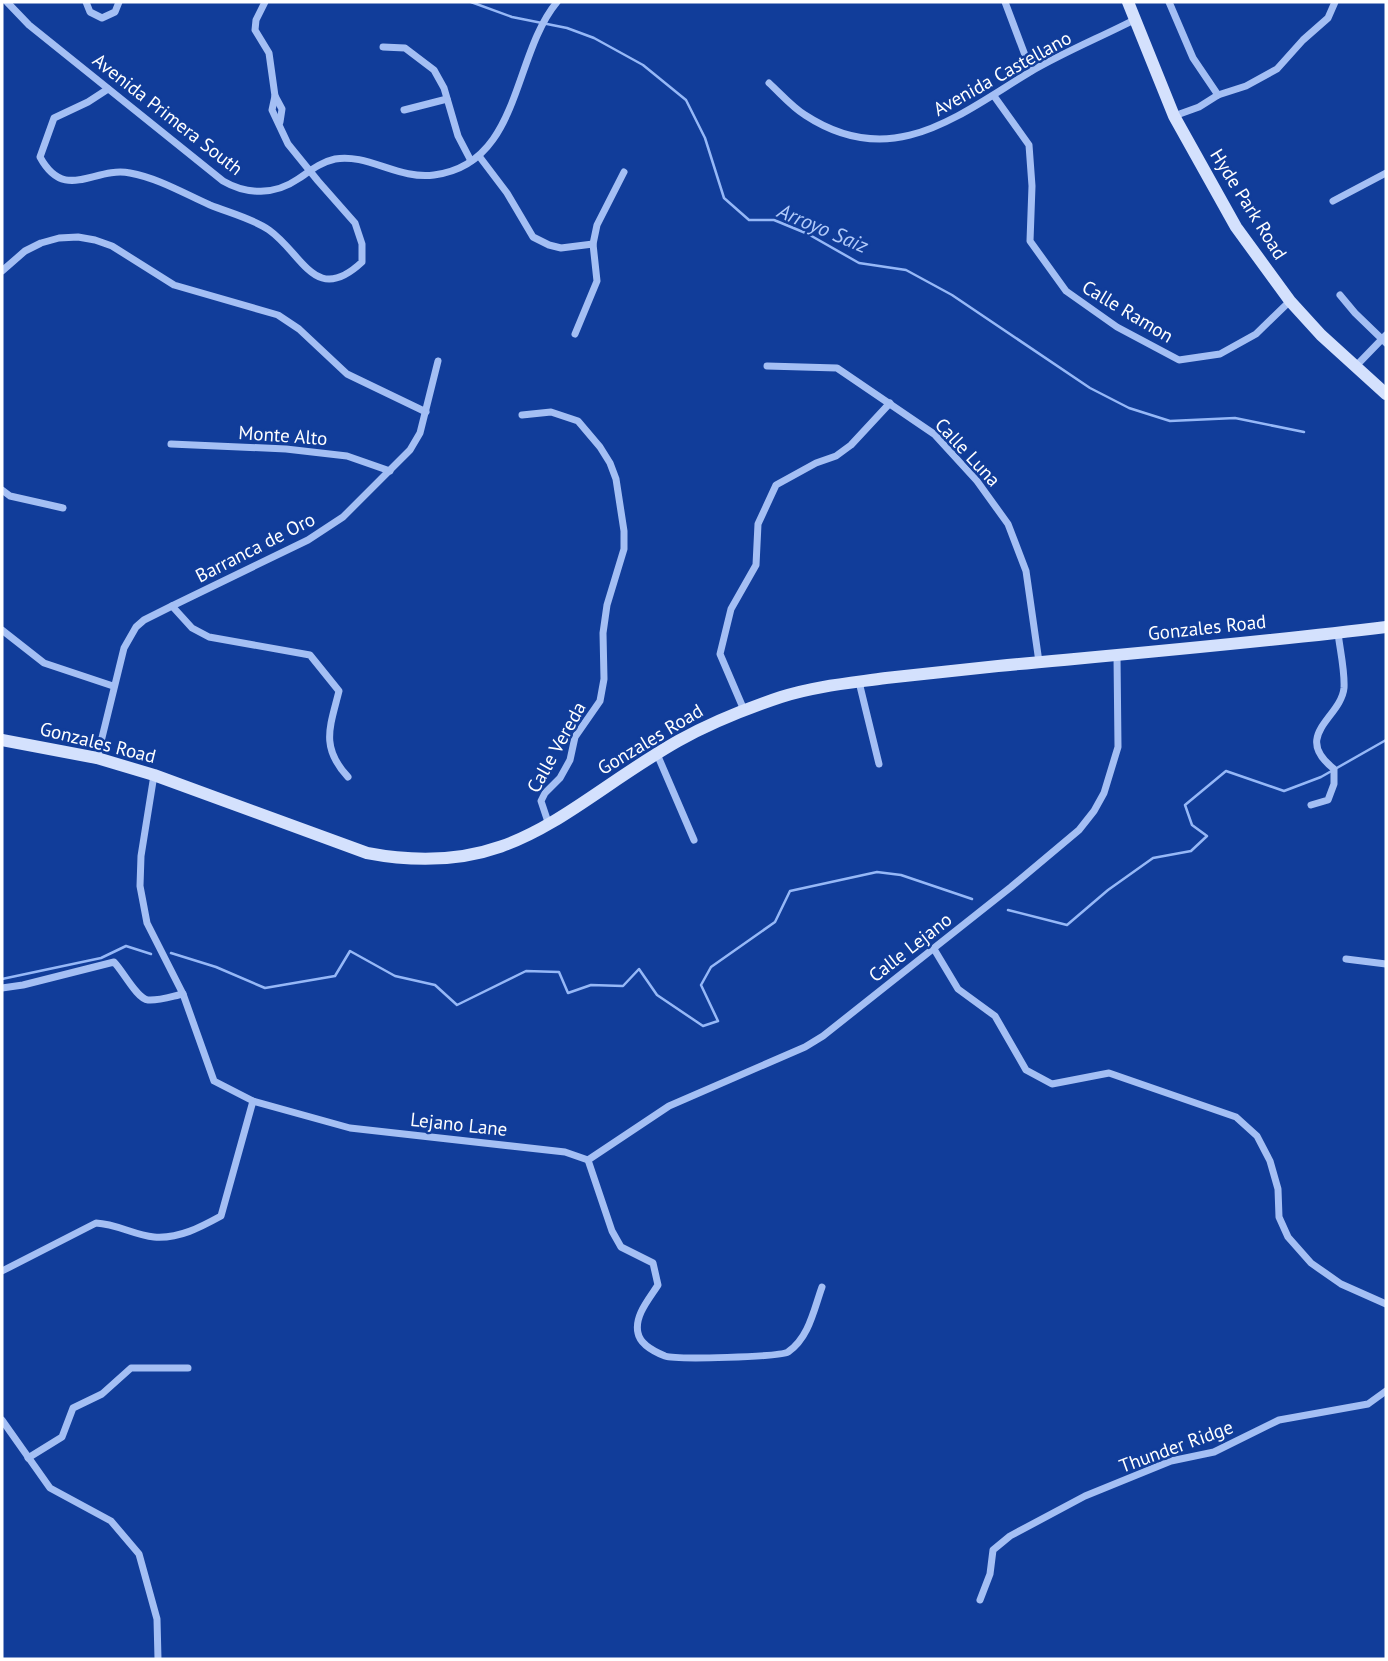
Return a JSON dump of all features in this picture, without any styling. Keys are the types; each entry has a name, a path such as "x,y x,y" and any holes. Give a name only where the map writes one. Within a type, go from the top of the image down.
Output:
{"street":[{"name":"Avenida Primera South","path":"7,2 29,25 108,89 231,186 246,191 269,191 289,185 329,160 343,158 402,174 428,176 446,173 471,162 489,146 503,124 535,38 545,17 557,2"},
{"path":"86,2 90,12 102,18 112,15 119,2"},
{"path":"108,89 54,118 40,157 48,172 70,182 120,172 144,176 269,230 315,277 329,280 349,274 362,262 362,244 355,223 289,144 279,122 282,110 275,96 269,52 255,30 256,20 265,2"},
{"path":"1005,2 1031,71"},
{"name":"Hyde Park Road","path":"1128,2 1174,116 1236,227 1290,301 1355,367 1386,394"},
{"path":"1169,2 1193,58 1218,95"},
{"path":"1174,116 1199,107 1218,95 1246,86 1277,69 1303,40 1328,18 1335,2"},
{"name":"Avenida Castellano","path":"769,83 804,115 837,132 871,139 905,138 946,124 1031,71 1136,19"},
{"path":"383,47 405,48 430,65 442,81 455,129 471,162"},
{"name":"Calle Ramon","path":"994,96 1029,145 1032,186 1030,241 1066,291 1117,327 1179,360 1220,354 1256,334 1290,301"},
{"path":"404,110 447,99"},
{"path":"479,156 507,193 533,237 561,248 593,244"},
{"path":"575,334 597,281 593,244 601,214 624,172"},
{"path":"1333,201 1386,173"},
{"path":"2,271 25,251 41,243 59,238 95,240 112,246 174,285 278,315 299,329 347,374 426,412"},
{"path":"1340,295 1385,339 1355,367"},
{"name":"Barranca de Oro","path":"97,758 113,686 129,636 144,620 320,534 343,517 410,450 420,433 438,361"},
{"name":"Calle Luna","path":"767,366 837,368 934,434 977,481 1008,524 1026,571 1039,662"},
{"path":"744,710 720,654 731,609 756,565 758,524 776,485 816,463 836,456 851,445 890,403"},
{"name":"Calle Vereda","path":"522,415 551,412 578,421 610,463 616,479 624,531 624,549 607,605 603,633 604,679 600,701 575,737 570,760 560,778 541,801 549,825"},
{"name":"Monte Alto","path":"171,444 286,449 347,456 390,471"},
{"path":"2,490 10,496 63,508"},
{"path":"172,606 192,628 209,637 310,655 339,691 331,721 329,744 335,763 348,777"},
{"name":"Gonzales Road","path":"2,740 97,758 155,775 367,853 394,858 446,858 480,853 516,842 549,825 657,754 699,730 783,696 859,682 1386,627"},
{"path":"2,631 44,663 113,686"},
{"path":"1311,805 1328,800 1334,784 1334,769 1323,760 1317,747 1321,727 1344,690 1338,633"},
{"name":"Calle Lejano","path":"588,1160 669,1106 805,1047 934,949 1070,838 1094,811 1104,793 1118,747 1117,656"},
{"path":"859,682 879,764"},
{"path":"657,754 694,841"},
{"name":"Lejano Lane","path":"155,775 142,848 140,886 147,923 183,994 215,1081 253,1101 350,1128 565,1152 588,1160"},
{"path":"934,949 958,989 995,1016 1026,1070 1052,1084 1109,1073 1236,1117 1257,1136 1270,1161 1278,1189 1279,1217 1288,1237 1311,1263 1340,1284 1386,1304"},
{"path":"1346,959 1386,964"},
{"path":"2,988 114,962 128,977 138,995 148,1000 183,994"},
{"path":"2,1270 96,1223 110,1223 155,1237 189,1233 221,1216 253,1101"},
{"path":"588,1160 612,1231 621,1247 653,1263 658,1285 639,1316 637,1330 641,1342 667,1357 761,1357 786,1353 805,1333 822,1287"},
{"path":"29,1458 62,1437 73,1408 103,1394 131,1368 188,1368"},
{"name":"Thunder Ridge","path":"980,1600 990,1574 993,1550 1010,1536 1086,1496 1171,1461 1214,1452 1279,1420 1368,1404 1386,1391"},
{"path":"2,1420 50,1488 111,1521 139,1554 156,1619 158,1659"}],"waterway":[{"name":"Arroyo Saiz","path":"471,2 512,17 567,28 594,38 643,65 686,100 705,138 724,198 749,220 774,220 808,234 859,263 906,270 952,295 1090,388 1129,408 1170,421 1235,418 1304,432"},
{"path":"1008,910 1067,925 1108,890 1153,858 1191,851 1207,836 1192,825 1185,805 1226,771 1284,791 1321,777 1386,740"},
{"path":"171,953 216,967 265,988 335,976 350,951 395,976 435,985 457,1005 526,971 559,972 568,993 591,985 623,986 639,969 657,995 703,1026 718,1021 701,985 711,967 775,922 790,891 877,872 901,875 972,899"},
{"path":"2,979 101,958 126,946 151,954"}]}
